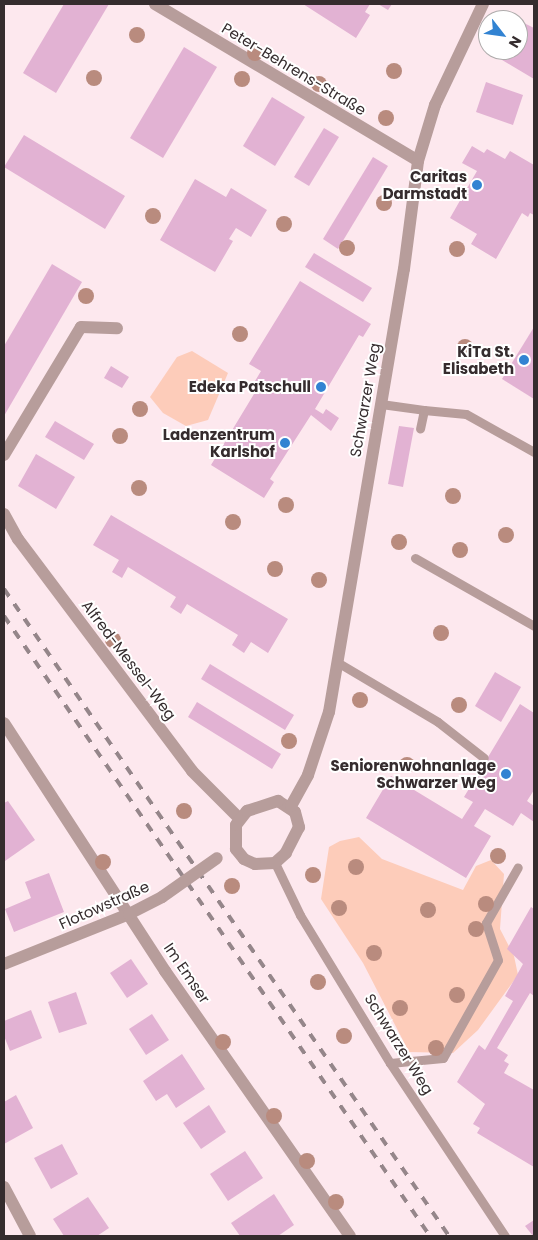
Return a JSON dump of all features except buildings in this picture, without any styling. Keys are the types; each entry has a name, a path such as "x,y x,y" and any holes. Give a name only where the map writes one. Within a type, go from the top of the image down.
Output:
{"street":[{"name":"Peter-Behrens-Straße","path":"155,4 418,162"},
{"name":"Schwarzer Weg","path":"290,806 308,775 329,712 404,269 418,162 434,105 483,4"},
{"path":"4,455 81,327 116,328"},
{"name":"Alfred-Messel-Weg","path":"4,514 18,539 192,770 239,818"},
{"name":"Im Emser","path":"4,723 165,971 350,1236"},
{"path":"278,801 290,806 298,819 299,827 286,852 275,863 255,864 244,859 236,849 234,833 239,818 257,805 267,802 278,801"},
{"name":"Flotowstraße","path":"4,964 129,914 162,897 217,858 236,849"},
{"path":"4,1187 30,1236"}],"lane":[{"path":"382,404 466,414 534,452"},
{"path":"420,429 424,410"},
{"path":"415,558 534,626"},
{"path":"337,662 438,722 484,758"},
{"name":"Schwarzer Weg","path":"275,863 300,915 390,1063 505,1236"},
{"path":"390,1063 443,1058 498,960 486,923 518,866"}],"shaded area":[{"path":"192,351 228,373 208,420 186,426 163,413 150,397 177,357"},
{"path":"359,837 382,859 463,890 476,866 491,860 504,874 500,929 514,956 518,975 478,1030 453,1053 409,1052 363,963 321,899 329,847 340,841"}],"railway":[{"path":"4,589 449,1236"},
{"path":"4,616 430,1236"}],"place":[{"name":"Caritas Darmstadt","path":"477,185"},
{"name":"KiTa St. Elisabeth","path":"524,360"},
{"name":"Edeka Patschull","path":"321,387"},
{"name":"Ladenzentrum Karlshof","path":"285,443"},
{"name":"Seniorenwohnanlage Schwarzer Weg","path":"506,774"}]}
